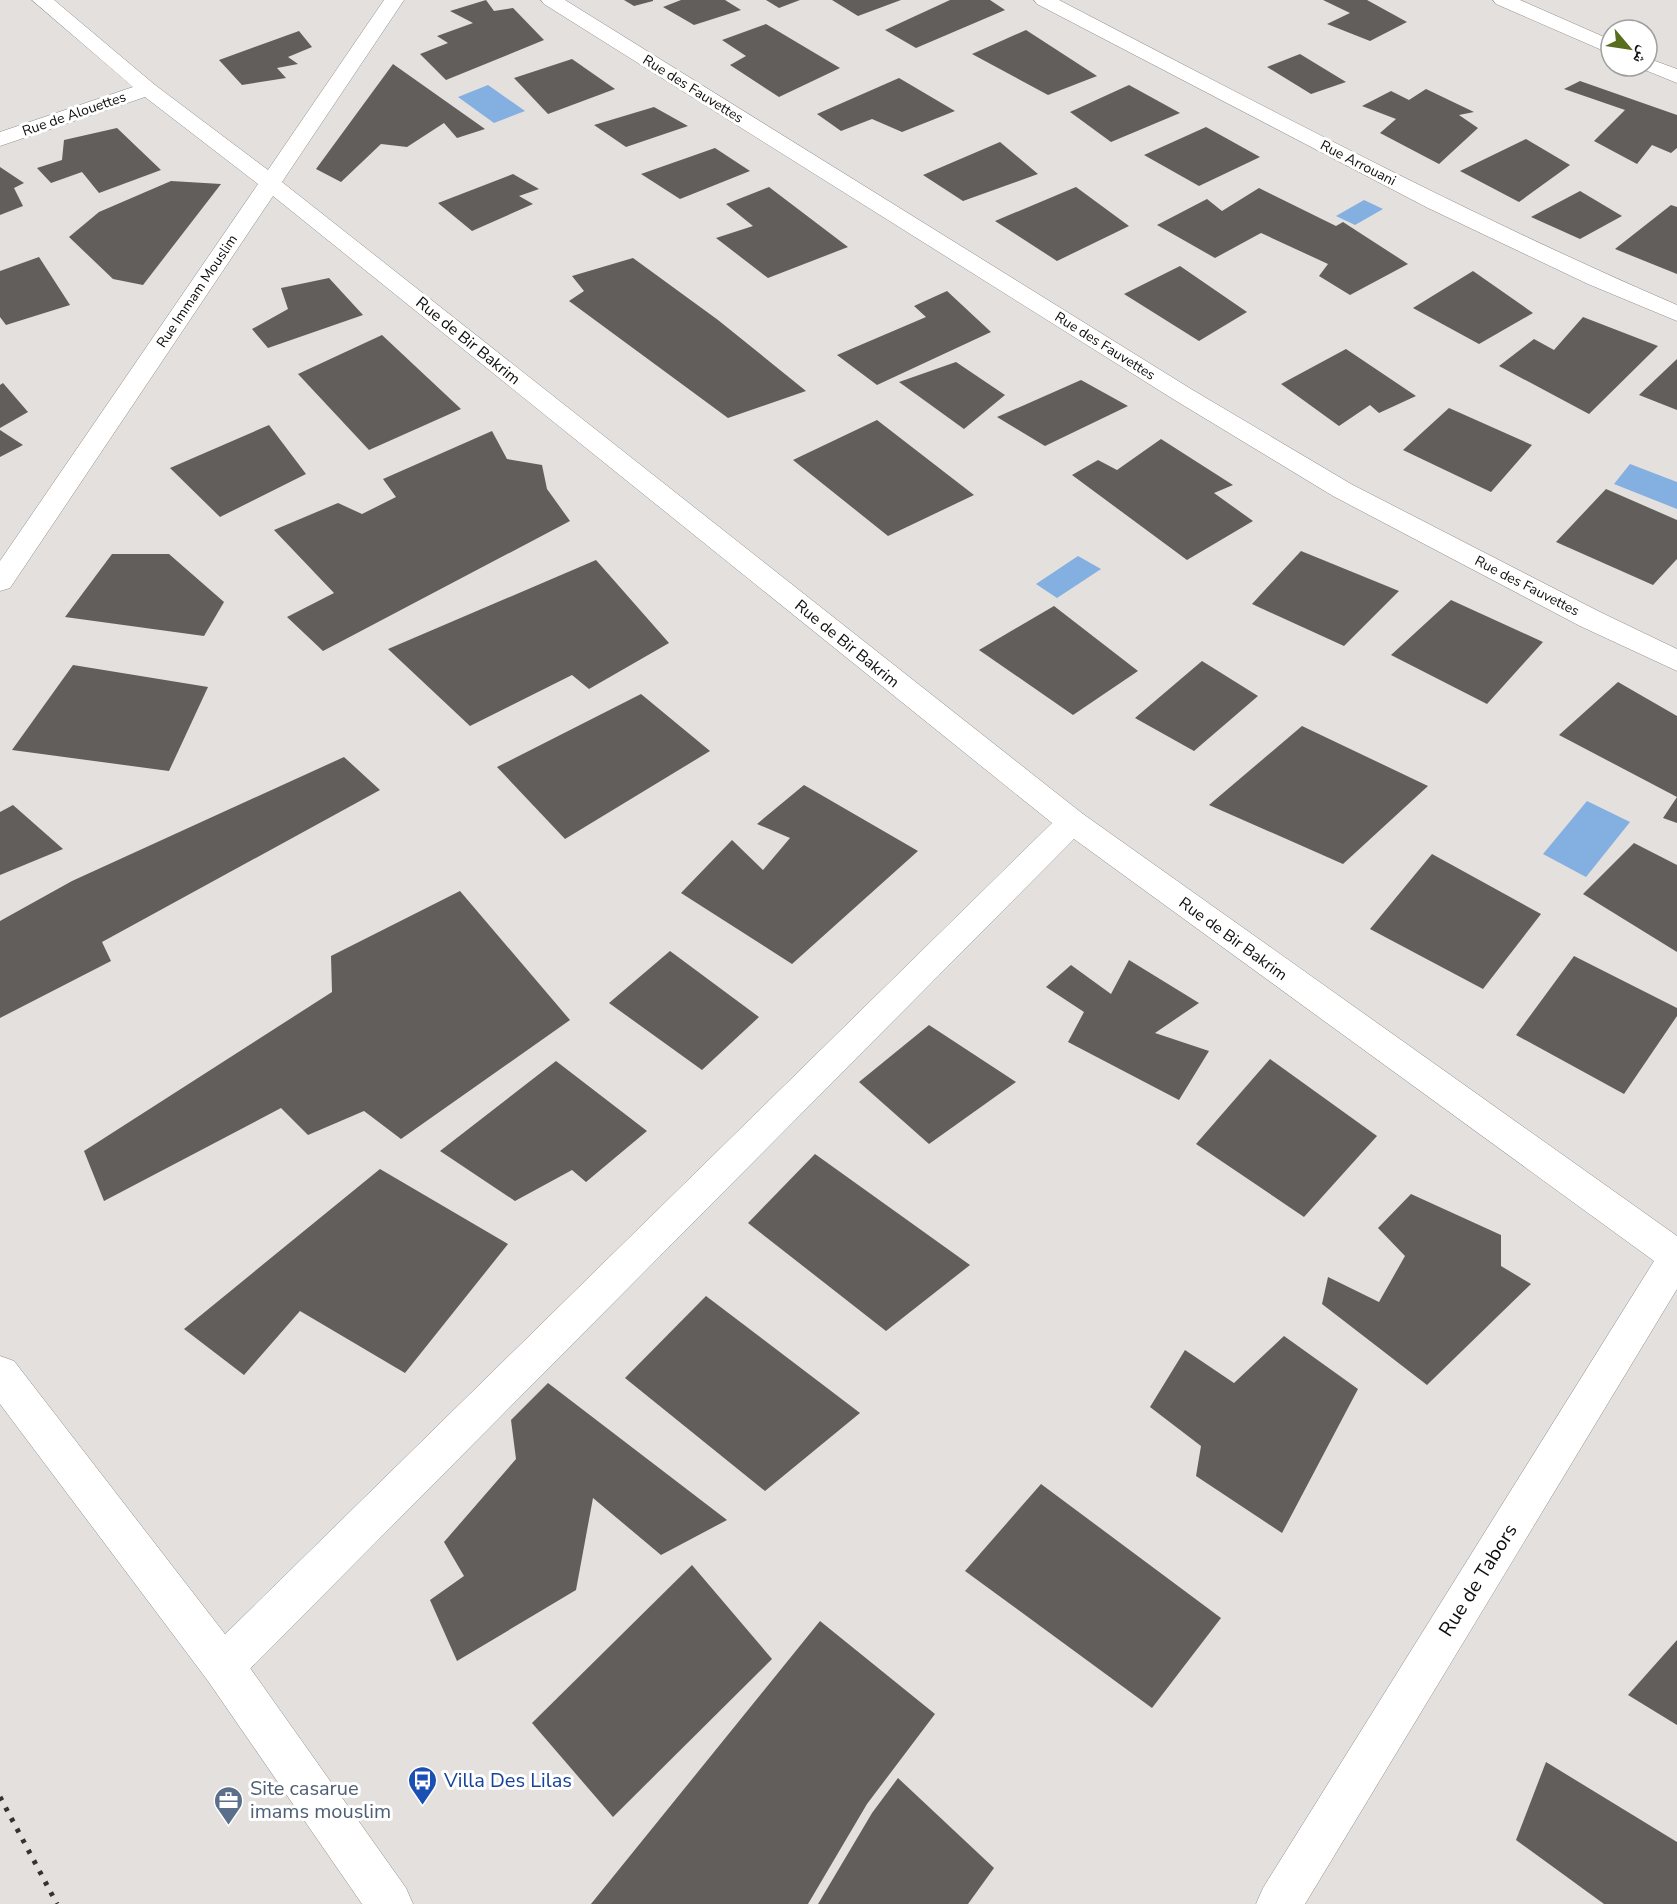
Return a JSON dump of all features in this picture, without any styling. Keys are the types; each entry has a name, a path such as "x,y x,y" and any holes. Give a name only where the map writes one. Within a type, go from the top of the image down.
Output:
{"street":[{"name":"Rue de Bir Bakrim","path":"42,0 148,89 270,183 1072,822 1677,1256"},
{"name":"Rue Immam Mouslim","path":"0,582 394,0"},
{"name":"Rue des Fauvettes","path":"551,0 1172,387 1342,490 1580,614 1677,661"},
{"name":"Rue Arrouani","path":"1044,0 1448,209 1601,283 1677,314"},
{"path":"1503,0 1599,43"},
{"path":"1659,69 1677,77"},
{"name":"Rue de Alouettes","path":"0,139 148,89"},
{"path":"223,1666 1072,822"},
{"name":"Rue de Tabors","path":"1279,1904 1677,1256"},
{"path":"0,1372 223,1666 390,1904"}],"water":[{"path":"488,85 525,111 494,123 458,97"},
{"path":"1364,200 1383,209 1355,225 1336,216"},
{"path":"1630,464 1677,482 1677,509 1614,484"},
{"path":"1078,556 1101,569 1057,598 1036,584"},
{"path":"1587,801 1630,822 1586,877 1543,854"}],"building":[{"path":"486,0 494,11 513,8 544,40 446,80 420,54 448,43 437,36 473,23 450,11"},
{"path":"624,0 653,0 653,1 634,6"},
{"path":"681,0 725,0 741,10 694,25 663,7"},
{"path":"766,0 800,0 779,8"},
{"path":"832,0 901,0 858,16"},
{"path":"950,0 990,0 1005,10 916,48 885,30"},
{"path":"1323,0 1367,0 1407,22 1370,41 1327,24 1350,13"},
{"path":"766,24 840,68 779,97 730,65 746,56 722,40"},
{"path":"1026,30 1097,76 1048,95 972,54"},
{"path":"299,31 312,47 288,57 298,64 277,68 286,78 242,85 219,60"},
{"path":"1300,54 1346,82 1311,94 1267,67"},
{"path":"572,59 615,89 548,114 514,78"},
{"path":"393,64 485,129 457,138 444,123 407,147 381,144 341,182 316,169"},
{"path":"899,78 955,111 902,132 872,119 841,131 817,114"},
{"path":"1580,81 1677,115 1677,148 1671,153 1652,145 1637,164 1594,141 1625,110 1564,89"},
{"path":"1129,85 1180,113 1111,142 1070,112"},
{"path":"1426,89 1474,112 1459,115 1478,128 1439,164 1380,133 1396,119 1362,106 1391,91 1409,100"},
{"path":"654,107 688,126 626,147 594,125"},
{"path":"1206,127 1260,157 1199,186 1144,155"},
{"path":"117,128 161,170 99,193 82,172 51,183 37,168 62,160 64,140"},
{"path":"1526,139 1570,165 1519,202 1460,171"},
{"path":"1000,142 1038,174 963,201 923,175"},
{"path":"715,148 750,171 680,199 641,174"},
{"path":"0,167 24,183 14,188 23,206 0,215"},
{"path":"513,174 539,189 519,196 533,204 472,231 438,203"},
{"path":"171,181 221,184 143,285 113,279 69,237 99,212"},
{"path":"769,187 848,247 768,278 716,238 753,226 726,204"},
{"path":"1076,187 1129,226 1057,261 995,221"},
{"path":"1259,188 1336,226 1343,222 1408,264 1350,295 1319,276 1328,264 1261,233 1215,258 1157,225 1207,199 1222,211"},
{"path":"1580,191 1622,216 1580,239 1531,217"},
{"path":"1671,205 1677,207 1677,274 1615,249"},
{"path":"39,257 70,305 6,325 0,317 0,271"},
{"path":"633,258 718,320 806,391 728,418 569,301 584,291 572,276"},
{"path":"1180,266 1247,312 1199,341 1124,294"},
{"path":"1473,271 1533,313 1479,344 1413,308"},
{"path":"329,278 363,315 268,348 252,329 288,309 281,288"},
{"path":"947,291 991,332 877,385 837,355 926,317 914,306"},
{"path":"1583,317 1658,346 1589,414 1499,366 1534,339 1554,350"},
{"path":"382,335 461,409 369,450 298,374"},
{"path":"1346,349 1416,396 1379,413 1370,405 1339,426 1281,384"},
{"path":"1677,359 1677,410 1639,395"},
{"path":"956,362 1005,395 964,429 899,382"},
{"path":"1081,380 1128,406 1045,446 997,417"},
{"path":"3,383 28,412 0,428 0,385"},
{"path":"1449,408 1532,445 1491,492 1403,450"},
{"path":"877,420 974,495 888,536 793,460"},
{"path":"269,425 306,474 220,517 170,468"},
{"path":"0,430 23,445 0,457"},
{"path":"492,431 507,459 542,465 547,489 570,521 323,651 287,617 334,593 274,530 338,503 362,514 396,497 383,479"},
{"path":"1161,439 1233,485 1214,493 1253,521 1187,560 1072,475 1098,460 1117,470"},
{"path":"1606,489 1677,520 1677,559 1653,585 1556,542"},
{"path":"1301,551 1399,591 1344,646 1252,604"},
{"path":"112,554 169,554 224,602 204,636 65,617"},
{"path":"596,560 669,643 589,689 572,675 470,726 388,649"},
{"path":"1451,600 1543,642 1487,704 1391,655"},
{"path":"1054,606 1138,671 1073,715 979,650"},
{"path":"1202,661 1258,696 1194,751 1135,718"},
{"path":"73,665 208,687 169,771 12,750"},
{"path":"1618,682 1677,716 1677,797 1559,735"},
{"path":"641,694 710,751 565,839 497,767"},
{"path":"1302,726 1428,786 1343,864 1209,805"},
{"path":"344,757 380,790 102,942 111,961 0,1018 0,921 72,881"},
{"path":"804,785 918,851 792,964 681,893 732,840 763,870 790,838 757,824"},
{"path":"1677,797 1677,823 1663,818"},
{"path":"13,805 63,849 0,875 0,812"},
{"path":"1634,843 1677,865 1677,952 1583,894"},
{"path":"1432,854 1541,914 1483,989 1370,929"},
{"path":"460,891 570,1020 401,1139 364,1111 308,1135 281,1108 104,1201 84,1151 332,992 331,956"},
{"path":"670,951 759,1017 702,1070 609,1003"},
{"path":"1574,956 1677,1008 1677,1016 1624,1094 1516,1035"},
{"path":"1129,960 1199,1003 1155,1033 1209,1051 1179,1100 1068,1042 1084,1012 1046,987 1071,965 1111,994"},
{"path":"929,1025 1016,1082 929,1144 859,1082"},
{"path":"1270,1059 1377,1136 1304,1217 1196,1144"},
{"path":"556,1061 647,1131 586,1182 572,1170 515,1201 440,1151"},
{"path":"815,1154 970,1265 886,1331 748,1223"},
{"path":"380,1169 508,1244 405,1373 300,1311 244,1375 184,1329"},
{"path":"1411,1194 1501,1235 1501,1266 1531,1284 1427,1385 1322,1304 1328,1277 1379,1302 1405,1256 1378,1228"},
{"path":"706,1296 860,1413 765,1491 625,1378"},
{"path":"1284,1336 1358,1389 1282,1533 1196,1476 1201,1446 1150,1407 1185,1350 1234,1383"},
{"path":"548,1383 727,1520 661,1555 593,1498 576,1590 457,1661 430,1600 464,1576 444,1542 516,1459 511,1420"},
{"path":"1041,1484 1221,1618 1152,1708 965,1571"},
{"path":"692,1565 772,1659 613,1817 532,1723"},
{"path":"820,1621 935,1714 867,1804 808,1904 591,1904"},
{"path":"1677,1640 1677,1725 1628,1695"},
{"path":"1546,1762 1677,1842 1677,1904 1604,1904 1516,1840"},
{"path":"898,1778 994,1868 968,1904 818,1904 872,1813"}],"railway":[{"path":"0,1797 57,1904"}],"place":[{"name":"Villa Des Lilas","path":"423,1806"},
{"name":"Site casarue imams mouslim","path":"229,1826"}]}
